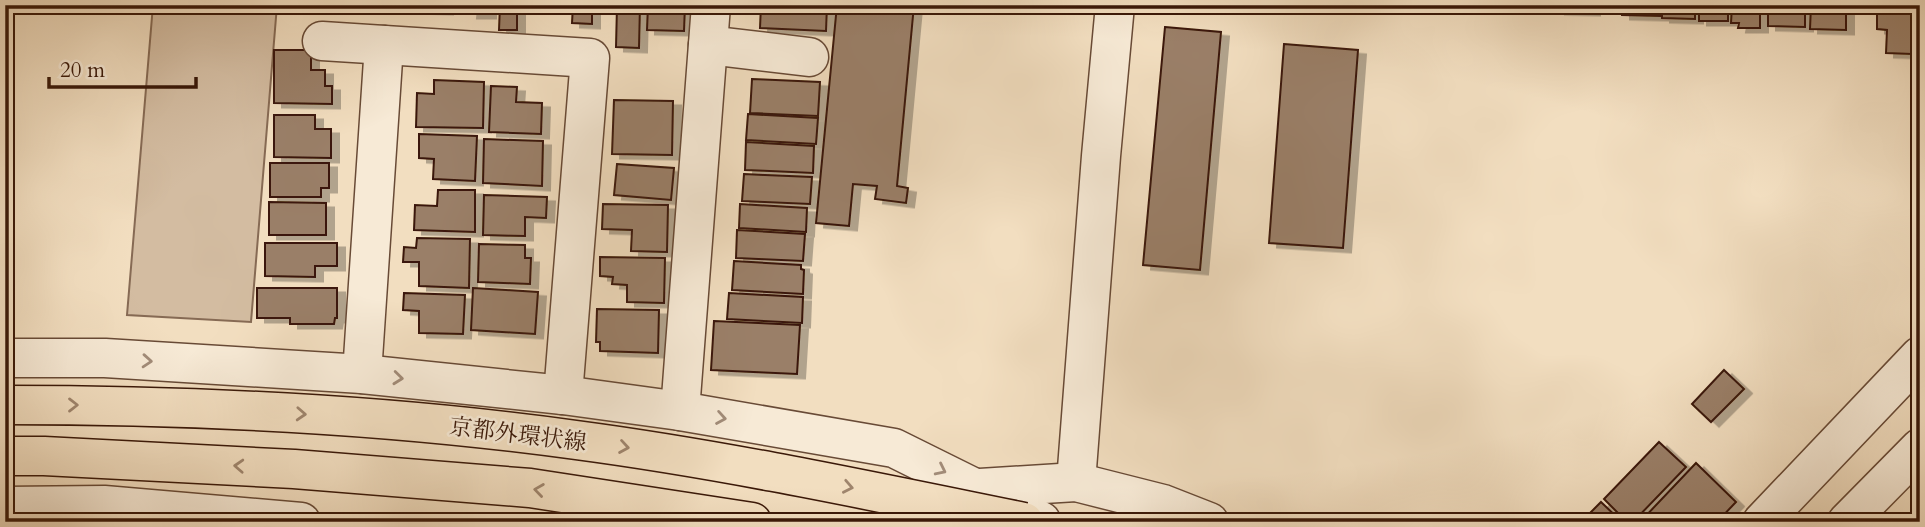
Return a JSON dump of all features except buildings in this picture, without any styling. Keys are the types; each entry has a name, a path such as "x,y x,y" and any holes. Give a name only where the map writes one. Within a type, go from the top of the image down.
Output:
{"main road":[{"name":"京都外環状線","path":"5,405 107,405 372,417 576,439 718,462 1024,522"},
{"path":"5,456 294,469 530,488 752,522"}],"street":[{"path":"680,411 711,5"},
{"path":"1076,482 1115,5"},
{"path":"322,41 590,58 563,395"},
{"path":"362,374 384,45"},
{"path":"708,45 809,57"},
{"path":"1762,522 1920,356"},
{"path":"5,358 105,358 362,374 563,395 680,411 894,448 975,505 1042,522"},
{"path":"1847,522 1920,448"},
{"path":"975,505 1076,482 1163,504 1209,522"},
{"path":"5,506 104,505 301,522"}],"shaded area":[{"path":"153,5 277,5 251,322 127,315"}]}
